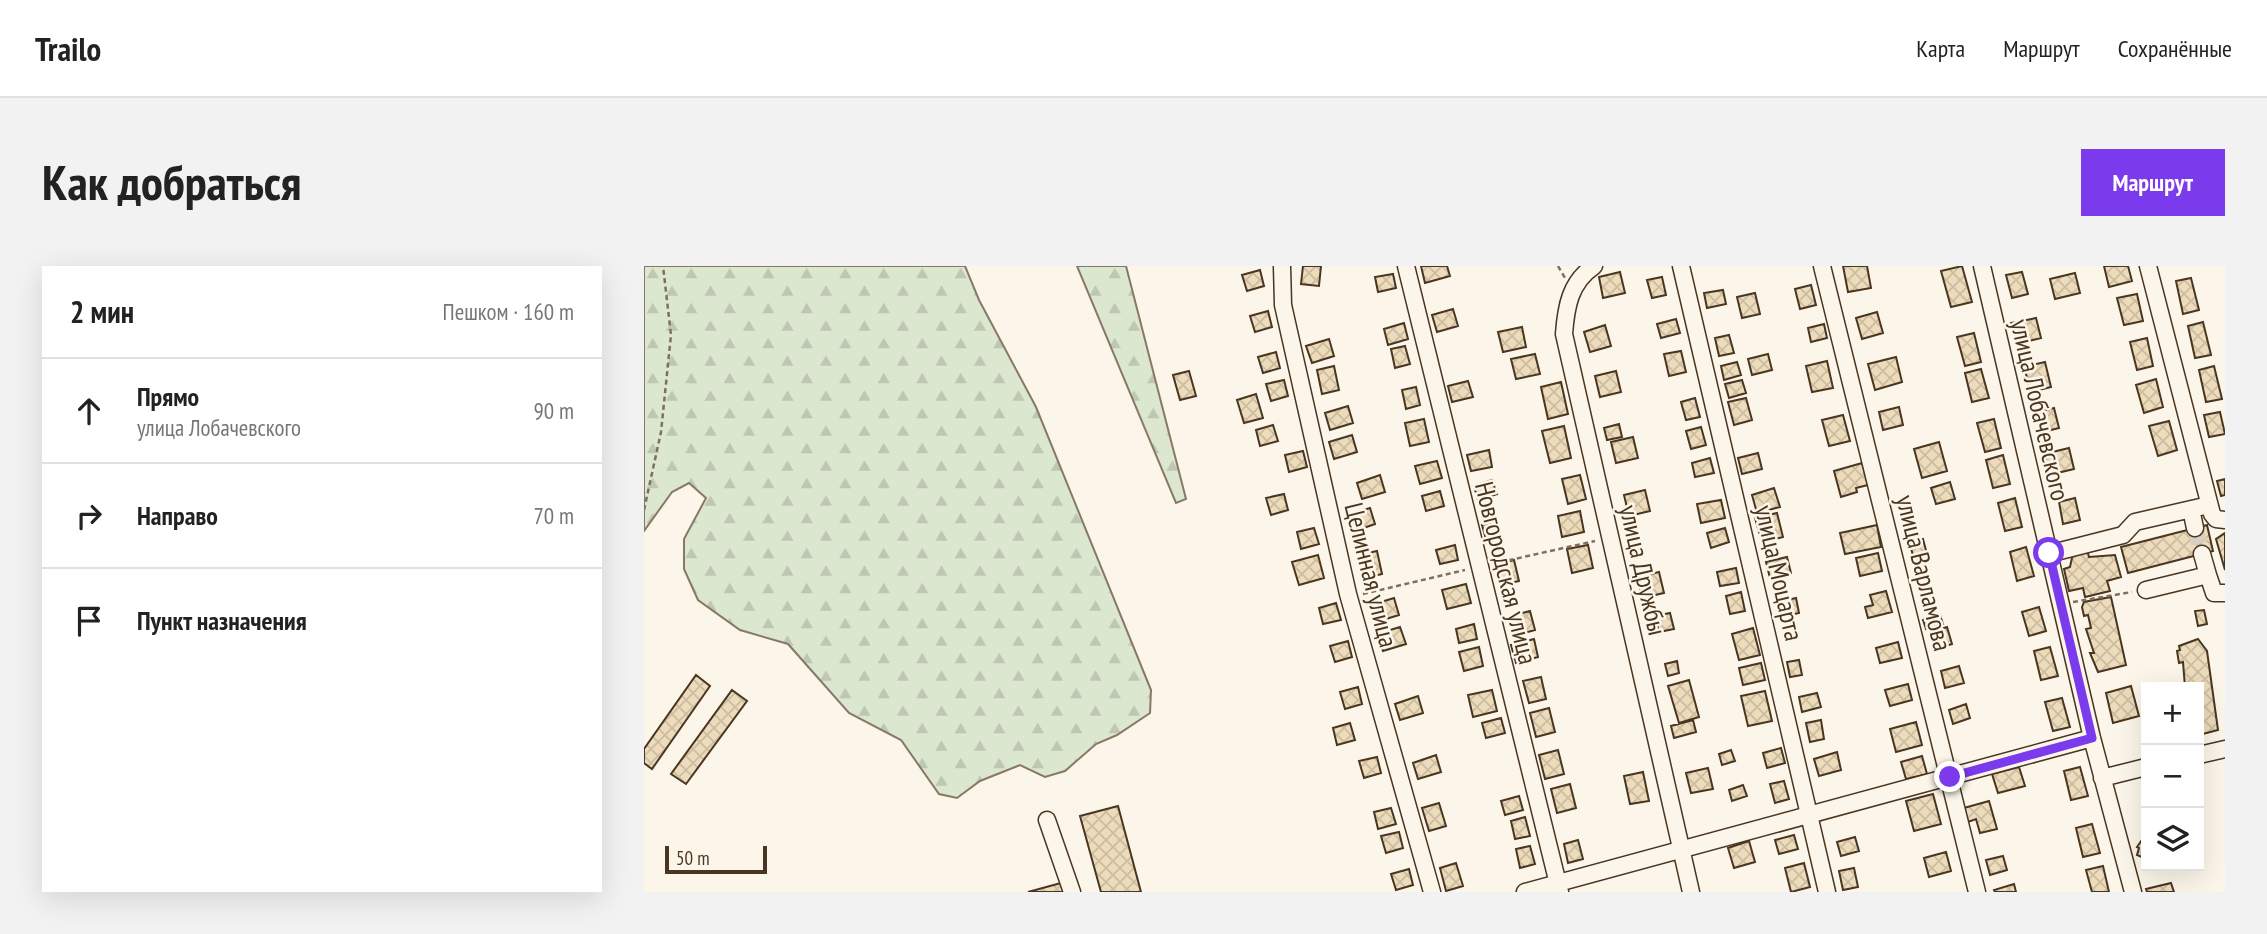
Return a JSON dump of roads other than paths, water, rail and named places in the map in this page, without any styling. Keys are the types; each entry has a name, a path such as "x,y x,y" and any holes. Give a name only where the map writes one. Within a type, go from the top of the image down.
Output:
{"street":[{"name":"Целинная улица","path":"1282,266 1283,305 1348,594 1432,892"},
{"name":"Новгородская улица","path":"1406,266 1407,283 1559,888"},
{"name":"улица Дружбы","path":"1594,266 1583,274 1566,304 1564,334 1691,892"},
{"name":"улица Моцарта","path":"1681,266 1827,892"},
{"name":"улица Варламова","path":"1822,266 1978,892"},
{"name":"улица Лобачевского","path":"1982,266 2092,738 2133,892"},
{"path":"2148,266 2209,505 2216,519 2225,520"},
{"path":"2056,552 2123,535 2135,522 2209,505"},
{"path":"2191,509 2195,528"},
{"path":"2202,554 2214,593 2224,598"},
{"path":"2146,590 2208,575"},
{"path":"1525,892 1559,888 1810,814 2092,738"},
{"path":"2204,754 2225,749"},
{"path":"2102,778 2141,768"},
{"path":"1047,820 1072,892"}],"tunnel":[{"path":"2195,528 2202,554"}]}
